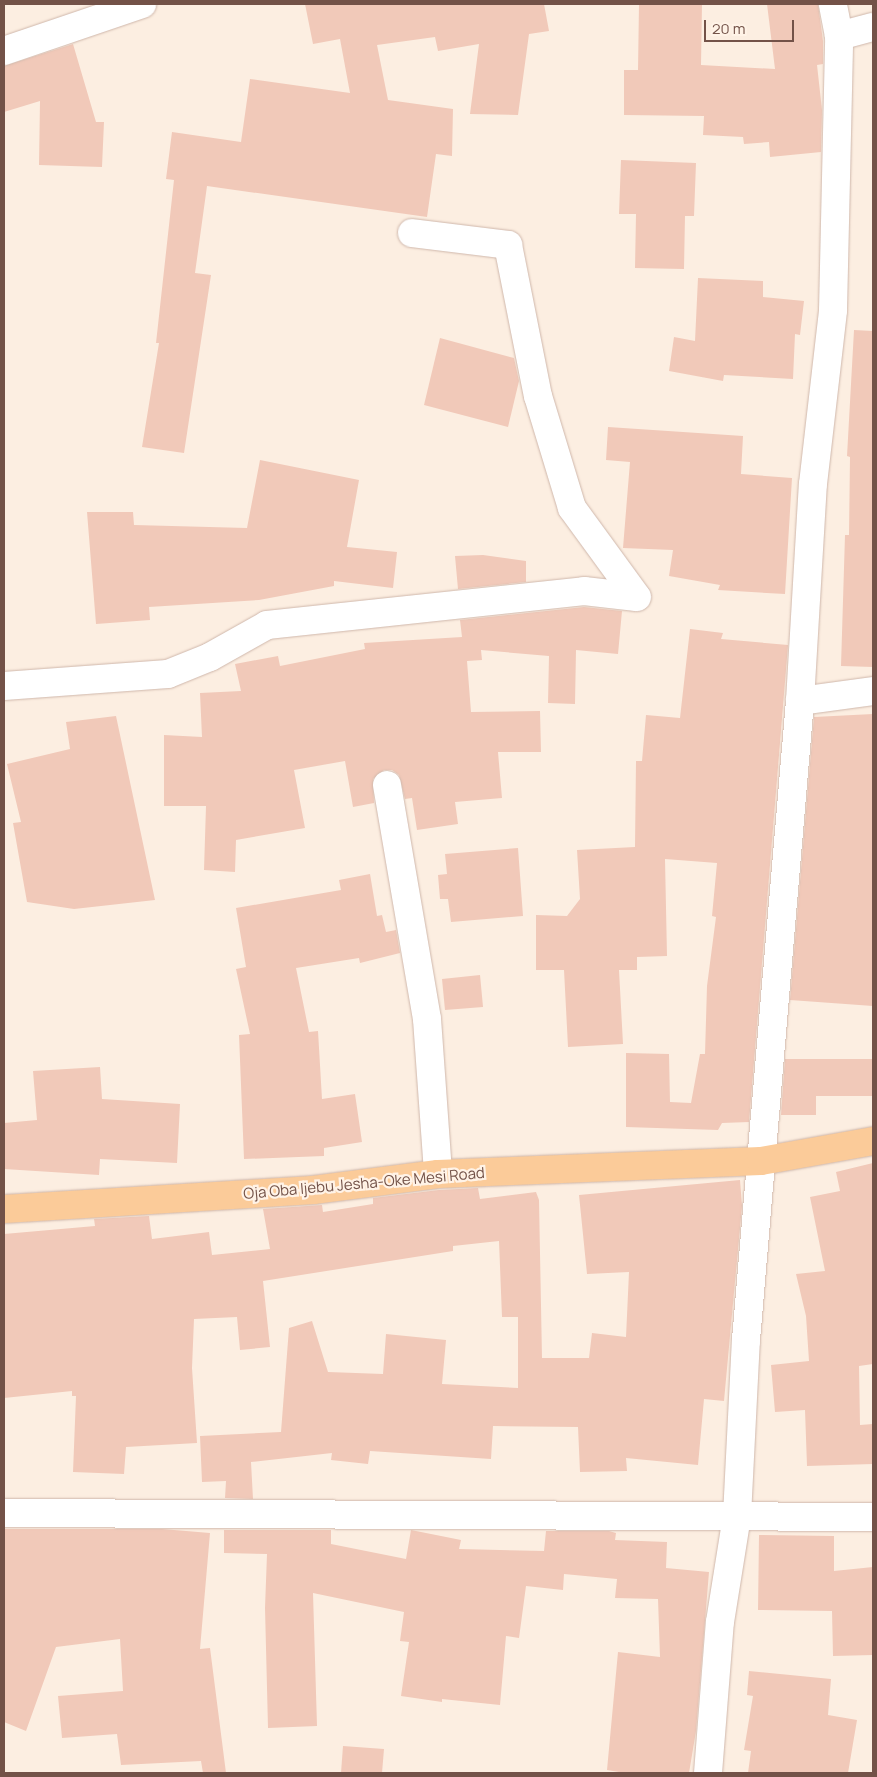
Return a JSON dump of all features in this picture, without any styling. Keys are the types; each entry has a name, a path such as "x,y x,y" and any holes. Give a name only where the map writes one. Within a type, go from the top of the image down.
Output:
{"main road":[{"name":"Oja Oba Ijebu Jesha-Oke Mesi Road","path":"4,1209 313,1190 438,1174 761,1161 873,1141"}],"street":[{"path":"4,51 142,4"},
{"path":"708,1773 720,1622 737,1516 746,1340 800,701 813,484 833,310 839,36 832,4"},
{"path":"839,36 873,27"},
{"path":"4,686 168,674 210,657 267,626 584,591 636,598 572,508 538,396 508,245 412,233"},
{"path":"800,701 873,691"},
{"path":"387,785 427,1018 438,1174"},
{"path":"4,1513 873,1517"}],"building":[{"path":"305,4 544,4 549,31 529,34 518,115 470,114 479,44 438,51 435,37 377,45 388,100 453,109 452,156 436,154 427,217 207,186 195,273 211,275 184,453 142,447 159,343 156,343 174,180 166,179 172,132 241,142 250,79 350,93 340,39 313,44"},
{"path":"639,4 702,4 701,65 775,69 767,4 818,4 823,41 823,64 817,65 822,110 821,152 770,157 769,142 744,144 743,137 703,135 704,116 624,115 624,70 638,70"},
{"path":"73,44 96,122 104,122 102,167 39,165 40,101 4,112 4,66"},
{"path":"621,160 696,163 694,216 685,216 684,269 635,268 636,214 619,214"},
{"path":"698,278 763,281 763,297 804,301 800,335 795,334 793,379 724,375 723,381 669,371 674,337 695,341"},
{"path":"854,330 873,331 873,667 841,666 845,535 849,535 850,457 847,456"},
{"path":"440,338 514,358 519,381 508,427 424,405"},
{"path":"608,427 743,436 741,474 792,478 785,594 718,590 720,585 669,576 673,550 623,548 630,462 606,460"},
{"path":"260,460 359,480 347,547 397,552 393,588 334,581 334,586 259,600 149,607 150,620 96,624 87,512 133,512 134,525 247,528"},
{"path":"483,555 526,561 526,582 458,589 455,556"},
{"path":"584,607 622,611 618,654 576,650 575,704 548,703 549,656 481,650 482,660 467,661 471,712 540,711 541,752 498,752 502,798 455,802 458,824 417,830 412,798 405,799 399,775 392,770 384,770 373,779 374,803 353,807 345,761 294,770 305,828 236,840 235,872 204,870 206,806 164,806 164,735 202,737 200,693 241,691 235,664 278,656 280,666 365,649 364,643 462,637 460,620"},
{"path":"690,629 723,633 721,639 788,645 749,1122 722,1123 718,1130 626,1127 626,1053 669,1054 670,1102 691,1103 700,1054 705,1054 707,986 716,917 712,916 717,863 665,859 667,956 637,957 637,970 619,970 623,1044 568,1047 564,970 536,970 536,915 567,916 580,899 577,850 635,847 636,761 642,761 646,715 680,718"},
{"path":"873,714 873,1006 790,1000 814,717"},
{"path":"116,716 155,900 74,909 27,902 13,823 21,822 7,764 70,749 66,722"},
{"path":"518,848 523,916 451,922 448,899 440,899 438,875 447,874 445,854"},
{"path":"370,874 377,916 382,915 386,932 396,930 400,953 360,963 359,958 296,968 309,1032 318,1031 322,1099 355,1094 362,1142 324,1148 324,1156 244,1159 239,1035 250,1034 236,969 246,967 236,908 341,890 339,880"},
{"path":"480,975 483,1007 445,1010 442,979"},
{"path":"785,1059 873,1059 873,1096 816,1096 816,1115 781,1115"},
{"path":"100,1067 102,1099 180,1104 177,1163 100,1159 99,1175 4,1169 4,1123 37,1120 33,1071"},
{"path":"873,1163 873,1364 859,1366 860,1425 873,1424 873,1464 807,1466 805,1410 775,1412 771,1365 809,1361 806,1316 796,1274 825,1271 810,1197 840,1191 836,1172"},
{"path":"740,1180 742,1206 724,1401 704,1399 698,1465 626,1458 627,1471 580,1472 578,1427 493,1426 491,1459 370,1451 368,1464 331,1460 332,1453 251,1462 253,1499 225,1498 226,1481 202,1482 200,1436 281,1432 289,1328 312,1321 328,1372 383,1374 386,1334 446,1340 442,1384 518,1388 518,1317 502,1317 499,1241 453,1246 453,1251 263,1281 270,1347 240,1350 237,1317 194,1319 192,1368 197,1443 126,1447 124,1474 73,1472 76,1396 72,1396 72,1391 4,1398 4,1234 95,1226 94,1219 149,1216 152,1239 209,1232 212,1255 270,1249 263,1209 322,1205 323,1212 373,1204 373,1198 439,1190 478,1188 480,1199 536,1192 539,1200 542,1358 589,1358 592,1333 626,1337 629,1272 587,1274 579,1195"},
{"path":"4,1529 162,1529 210,1533 200,1649 210,1648 226,1773 203,1773 201,1761 121,1765 117,1734 62,1738 58,1696 123,1691 120,1639 56,1647 26,1731 4,1722"},
{"path":"224,1530 331,1530 331,1544 406,1559 411,1530 461,1540 459,1549 544,1551 546,1531 609,1531 616,1533 615,1540 667,1542 666,1568 709,1572 696,1731 689,1773 625,1773 607,1770 618,1652 660,1657 658,1599 615,1598 617,1579 564,1574 563,1590 526,1586 519,1638 506,1636 500,1705 442,1699 442,1702 401,1696 409,1642 400,1641 404,1612 313,1593 317,1726 268,1728 265,1608 267,1554 224,1553"},
{"path":"759,1535 834,1536 834,1571 873,1567 873,1655 833,1656 832,1611 758,1610"},
{"path":"749,1671 831,1679 828,1715 857,1720 848,1773 748,1773 751,1751 744,1750 753,1696 747,1695"},
{"path":"343,1746 384,1749 382,1773 341,1773"}]}
